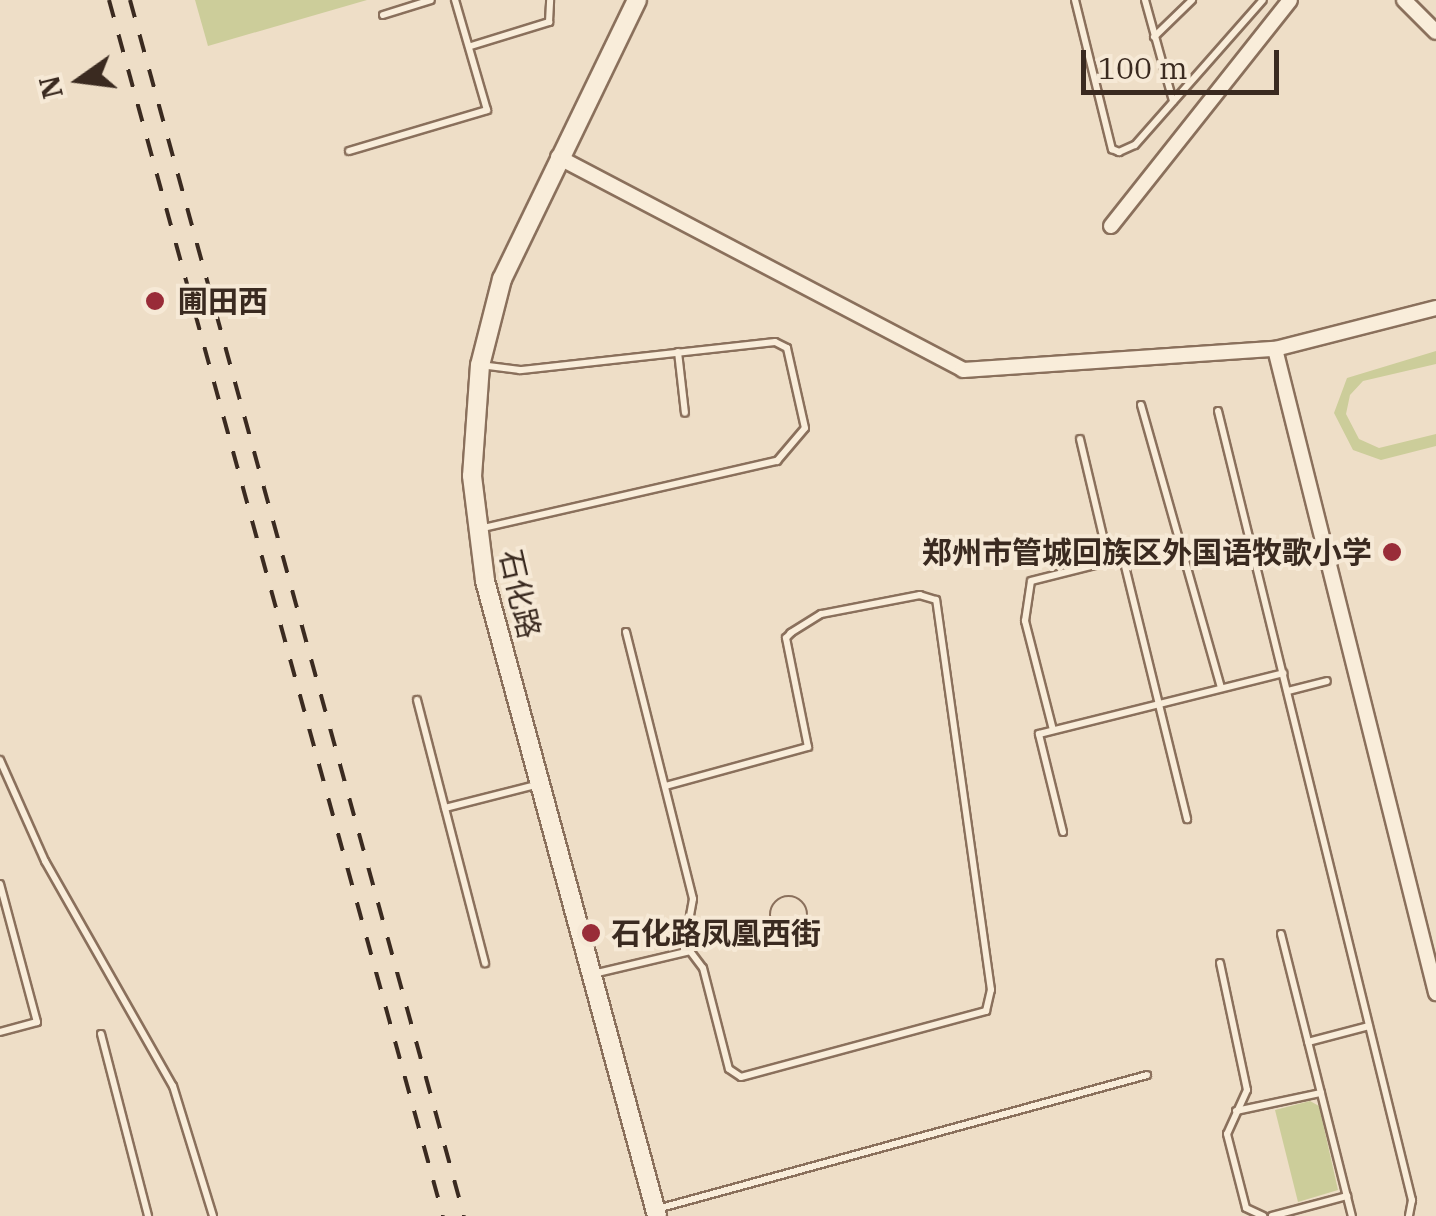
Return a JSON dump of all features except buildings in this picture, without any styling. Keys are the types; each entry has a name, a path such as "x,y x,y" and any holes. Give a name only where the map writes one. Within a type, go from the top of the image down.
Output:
{"street":[{"name":"石化路","path":"637,0 502,278 480,365 472,460 485,581 656,1212"},
{"path":"1111,226 1290,0"},
{"path":"1404,0 1436,32"},
{"path":"558,157 963,370 1275,349 1436,308"},
{"path":"1275,349 1436,993"}],"lane":[{"path":"382,16 432,0"},
{"path":"349,152 484,114 471,46 456,0"},
{"path":"471,46 549,22 550,0"},
{"path":"1075,0 1112,149 1135,146 1263,0"},
{"path":"1144,0 1173,102"},
{"path":"1154,37 1192,0"},
{"path":"478,529 788,454 806,428 787,348 775,342 520,370 480,365"},
{"path":"678,352 685,413"},
{"path":"1141,405 1221,688"},
{"path":"1218,410 1412,1200 1409,1216"},
{"path":"1080,439 1109,562"},
{"path":"1052,730 1025,620 1031,582 1182,544"},
{"path":"1122,558 1188,818"},
{"path":"626,632 693,899 685,944 703,968 729,1069 741,1077 986,1011 991,990 936,600 920,594 821,614 791,633 786,638 808,747 666,786"},
{"path":"1064,832 1039,734 1284,672"},
{"path":"1288,691 1326,681"},
{"path":"416,700 485,963"},
{"path":"0,760 45,861 173,1086 213,1216"},
{"path":"444,808 540,783"},
{"path":"0,884 37,1022 0,1032"},
{"path":"1281,934 1352,1216"},
{"path":"593,974 685,944"},
{"path":"1220,964 1247,1090 1227,1134 1246,1208 1262,1216"},
{"path":"1308,1042 1369,1026"},
{"path":"101,1034 148,1216"},
{"path":"656,1212 1146,1074"},
{"path":"1236,1111 1321,1094"},
{"path":"1273,1216 1347,1196"}],"path":[{"path":"685,944 770,920 792,934 802,928 808,911 796,897 783,896 773,904 770,920"}],"green space":[{"path":"195,0 367,0 208,46"},
{"path":"1436,351 1436,364 1363,381 1350,395 1346,414 1359,439 1379,448 1436,434 1436,446 1381,460 1353,450 1334,413 1347,378"},
{"path":"1310,1101 1319,1106 1338,1190 1298,1202 1275,1110"}],"railway":[{"path":"109,0 443,1216"},
{"path":"130,0 464,1216"}],"place":[{"name":"圃田西","path":"155,301"},
{"name":"郑州市管城回族区外国语牧歌小学","path":"1392,552"},
{"name":"石化路凤凰西街","path":"591,933"}]}
